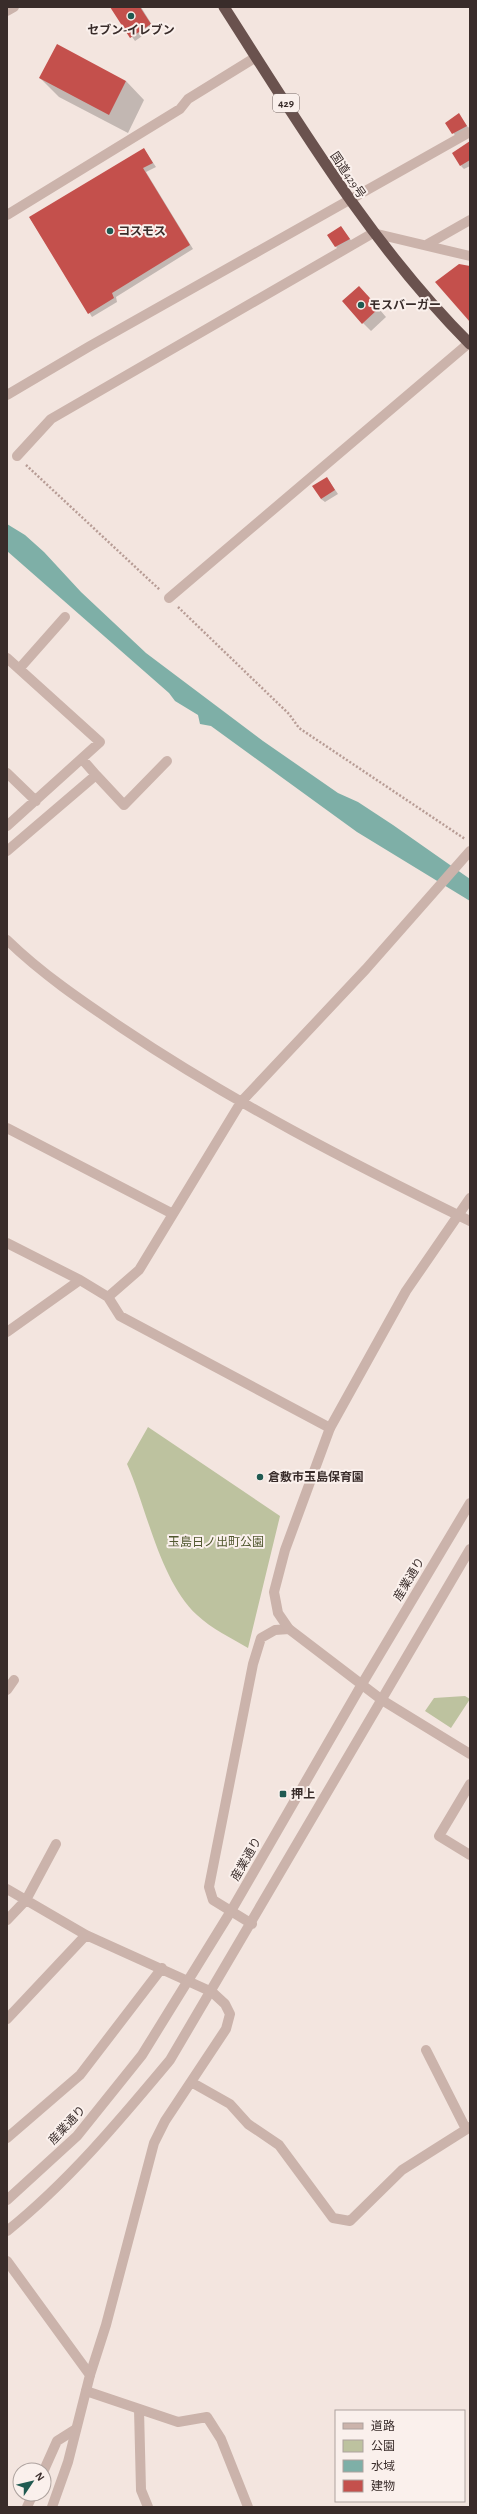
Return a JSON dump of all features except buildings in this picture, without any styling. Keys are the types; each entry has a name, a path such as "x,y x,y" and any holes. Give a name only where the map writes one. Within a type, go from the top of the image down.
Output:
{"highway":[{"name":"国道429号","path":"224,7 348,200 374,233 470,343"}],"street":[{"path":"7,215 180,109 188,99 256,57"},
{"path":"7,395 470,132"},
{"path":"426,245 470,220"},
{"path":"17,456 51,420 374,233 470,256"},
{"path":"169,598 470,343"},
{"path":"19,669 65,617"},
{"path":"7,658 100,742 7,826"},
{"path":"82,759 124,805 167,761"},
{"path":"7,774 36,801"},
{"path":"7,851 96,775"},
{"path":"108,1297 138,1270 241,1102 366,969 470,851"},
{"path":"7,940 73,994 148,1046 241,1102 470,1221"},
{"path":"7,1128 173,1214"},
{"path":"470,1198 406,1291 330,1428 285,1550 274,1592 278,1613 288,1629 382,1700 470,1754"},
{"path":"7,1243 80,1280 108,1297 120,1316 330,1428"},
{"path":"7,1332 80,1280"},
{"name":"産業通り","path":"7,2200 77,2136 142,2055 231,1911 362,1684 470,1503"},
{"path":"7,2231 39,2205 107,2136 170,2060 252,1924 470,1549"},
{"path":"252,1924 213,1900 209,1887 253,1664 261,1638 275,1630 288,1629"},
{"path":"7,1690 14,1680"},
{"path":"470,1784 439,1836 470,1855"},
{"path":"7,1920 26,1900 56,1844"},
{"path":"7,1889 86,1935 162,1968 212,1992 225,2004 230,2014 229,2022 165,2121 154,2143 106,2325 52,2507"},
{"path":"7,2019 86,1935"},
{"path":"7,2138 32,2119 80,2075 162,1968"},
{"path":"191,2082 230,2104 248,2124 279,2145 334,2218 350,2222 402,2170 468,2128 426,2050"},
{"path":"7,2261 90,2375"},
{"path":"86,2391 178,2422 207,2417 221,2439 248,2507"},
{"path":"139,2409 141,2490 148,2507"},
{"path":"48,2462 57,2441 76,2429"}],"path":[{"path":"17,456 169,598 289,714 299,728 470,842"}],"green space":[{"name":"玉島日ノ出町公園","path":"148,1427 280,1516 248,1648 215,1629 197,1615 184,1601 164,1564 127,1464"},
{"path":"465,1696 470,1699 451,1728 425,1711 434,1698"}],"water":[{"path":"7,524 25,535 44,552 81,592 146,653 263,741 338,793 358,802 393,825 470,879 470,901 357,832 211,726 200,724 198,715 175,701 169,693 7,551"}],"place":[{"name":"セブン-イレブン","path":"131,16"},
{"name":"コスモス","path":"110,231"},
{"name":"モスバーガー","path":"361,305"},
{"name":"倉敷市玉島保育園","path":"260,1477"},
{"name":"押上","path":"283,1794"}]}
